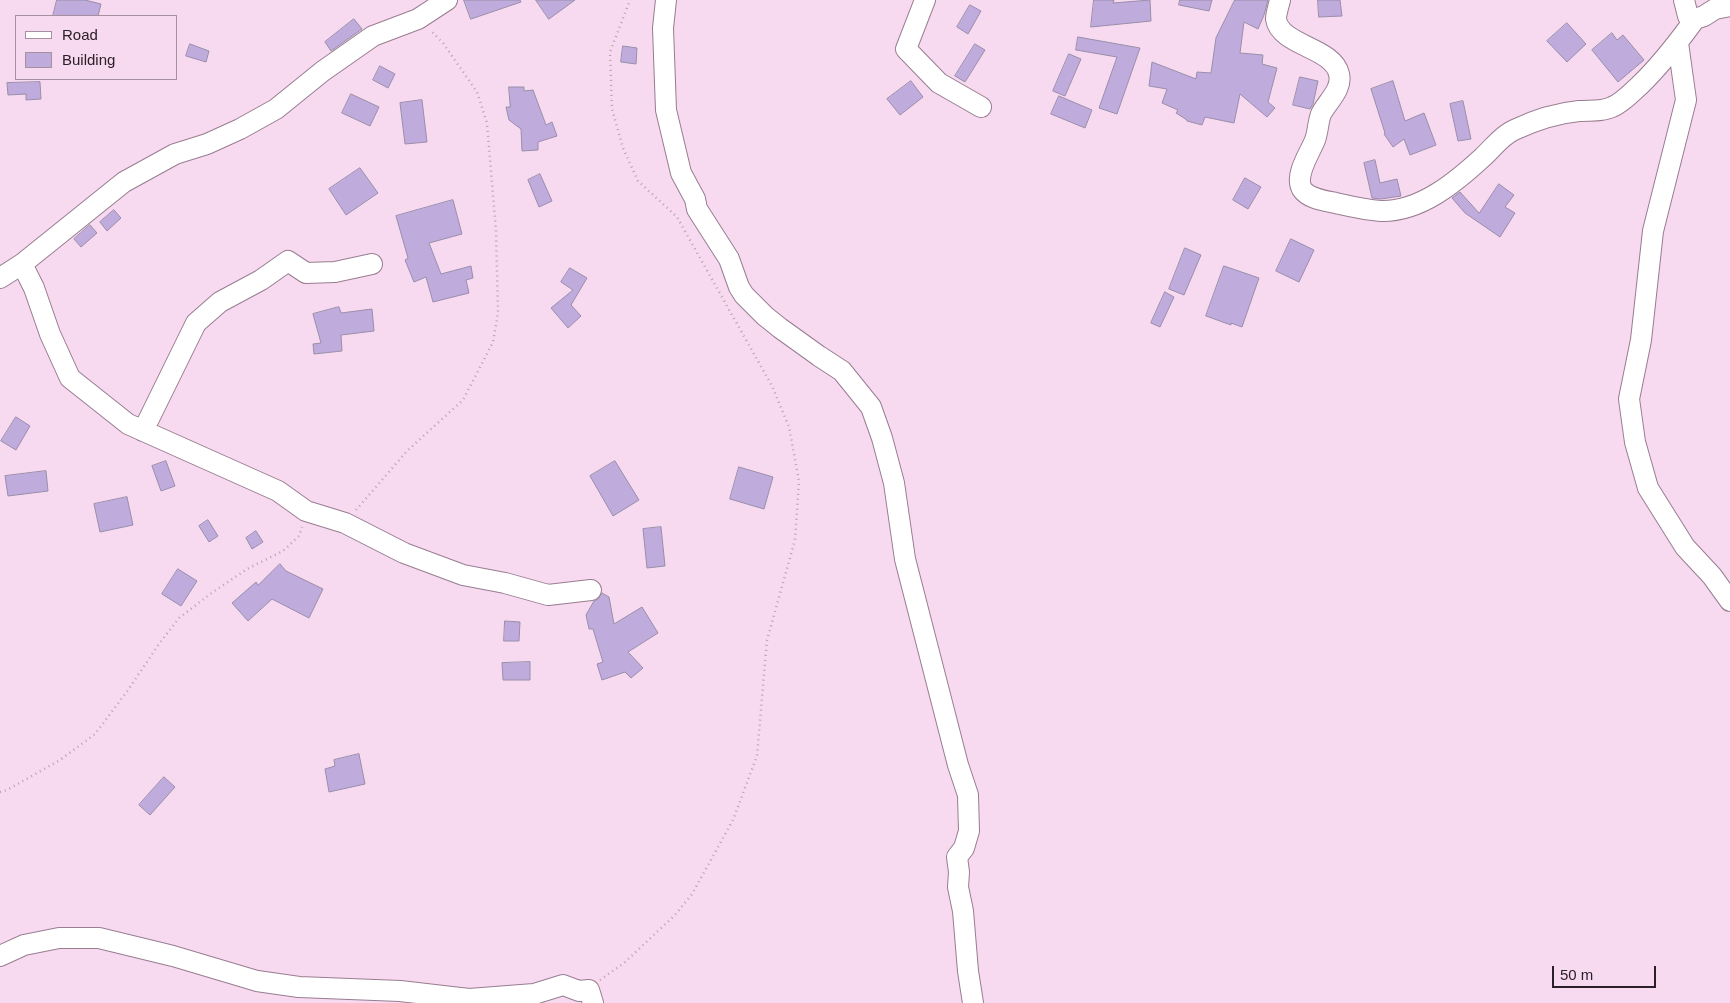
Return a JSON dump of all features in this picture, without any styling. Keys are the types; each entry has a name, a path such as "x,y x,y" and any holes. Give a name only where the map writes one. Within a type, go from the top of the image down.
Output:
{"street":[{"path":"0,278 22,264 124,182 175,154 207,144 262,117 276,109 323,71 373,36 418,18 447,0"},
{"path":"666,0 663,28 666,110 681,173 695,199 697,209 729,259 739,287 744,295 764,316 819,356 842,370 871,407 882,438 894,483 905,559 958,765 968,795 969,831 964,848 957,857 960,872 958,881 964,911 968,971 973,1003"},
{"path":"926,0 906,49 939,83 981,107"},
{"path":"1280,0 1276,19 1285,35 1313,49 1332,62 1339,74 1339,82 1321,115 1315,139 1302,167 1301,186 1312,197 1354,207 1382,211 1403,208 1435,194 1457,179 1513,131 1543,120 1577,111 1612,107 1627,97 1661,64 1695,20 1715,9 1730,6"},
{"path":"1684,0 1688,16 1695,20"},
{"path":"1678,43 1686,100 1653,231 1641,340 1629,399 1635,442 1648,488 1685,547 1712,576 1730,601"},
{"path":"143,431 196,323 220,302 261,280 288,261 306,273 334,272 372,264"},
{"path":"22,264 34,288 50,334 70,378 128,424 278,490 306,511 345,524 404,552 462,575 548,595 592,590"},
{"path":"0,956 24,945 59,938 99,938 173,956 257,981 299,986 400,991 469,999 534,994 563,985 586,997"}],"path":[{"path":"586,997 595,983 624,964 675,915 692,894 733,820 757,756 767,640 795,540 800,481 789,426 772,386 677,217 638,181 623,148 612,109 610,52 630,0"},
{"path":"345,524 406,450 462,400 493,342 498,313 496,231 487,123 476,92 443,43 418,18"},
{"path":"0,792 7,790 60,760 94,734 179,618 212,592 247,570 283,551 299,536 306,511"}],"building":[{"path":"57,0 85,0 101,4 98,15 53,15"},
{"path":"464,0 520,0 521,2 471,19"},
{"path":"536,0 575,0 549,19"},
{"path":"1094,0 1114,0 1113,3 1150,0 1151,21 1091,27"},
{"path":"1180,0 1212,0 1209,11 1179,5"},
{"path":"1235,0 1268,0 1258,29 1244,22 1240,53 1263,55 1262,64 1277,68 1268,102 1275,108 1267,117 1240,94 1234,123 1205,117 1202,125 1187,121 1176,113 1178,110 1162,103 1167,89 1149,86 1152,62 1196,79 1197,72 1211,73 1216,38"},
{"path":"1318,0 1340,0 1342,16 1319,17"},
{"path":"970,5 981,11 968,34 957,27"},
{"path":"354,19 362,29 331,51 325,42"},
{"path":"1567,23 1586,44 1567,62 1547,41"},
{"path":"1612,33 1617,40 1623,35 1644,60 1618,82 1592,50"},
{"path":"1078,37 1140,48 1117,114 1099,108 1117,57 1076,50"},
{"path":"190,44 209,51 206,62 186,56"},
{"path":"975,44 985,50 965,82 955,76"},
{"path":"623,46 637,48 636,64 621,62"},
{"path":"1069,54 1081,59 1065,96 1053,91"},
{"path":"380,66 395,74 388,88 373,80"},
{"path":"1300,77 1318,81 1313,104 1310,109 1293,105"},
{"path":"911,81 923,97 900,115 887,99"},
{"path":"1393,81 1405,121 1424,113 1436,145 1410,155 1404,139 1393,147 1384,134 1371,89"},
{"path":"40,82 41,99 26,100 26,94 8,95 7,83"},
{"path":"509,87 524,87 524,91 533,90 546,125 552,122 557,136 538,142 538,150 522,151 521,129 509,120 506,107 510,107"},
{"path":"351,94 379,107 370,126 342,113"},
{"path":"1059,96 1092,110 1085,128 1051,114"},
{"path":"422,100 427,142 405,144 400,103"},
{"path":"1463,101 1471,139 1458,141 1450,104"},
{"path":"1375,160 1380,183 1397,179 1401,196 1381,199 1372,198 1364,163"},
{"path":"360,168 378,193 346,215 329,189"},
{"path":"540,174 552,201 539,207 528,180"},
{"path":"1245,178 1261,187 1248,209 1233,200"},
{"path":"1499,184 1514,195 1505,207 1515,213 1500,237 1465,213 1452,198 1460,192 1479,213"},
{"path":"453,200 462,234 429,243 441,274 471,266 473,278 466,280 469,293 433,302 426,277 414,282 405,260 408,258 396,216"},
{"path":"114,210 121,218 107,231 100,222"},
{"path":"90,225 97,233 81,247 74,239"},
{"path":"1291,239 1314,250 1299,282 1276,271"},
{"path":"1185,248 1201,255 1184,295 1169,289"},
{"path":"1224,266 1259,278 1242,327 1206,316"},
{"path":"570,268 587,278 571,305 581,316 568,328 551,308 573,290 561,282"},
{"path":"1165,292 1174,297 1160,327 1151,323"},
{"path":"339,307 341,313 372,309 374,331 341,335 342,351 314,354 313,344 321,343 313,314"},
{"path":"16,417 30,426 16,450 1,441"},
{"path":"166,461 175,486 161,491 152,466"},
{"path":"615,461 639,500 613,516 590,476"},
{"path":"739,467 773,477 764,509 730,499"},
{"path":"46,471 48,491 8,496 5,476"},
{"path":"127,497 133,525 100,532 94,504"},
{"path":"208,520 218,536 209,542 199,526"},
{"path":"661,527 665,566 647,568 643,529"},
{"path":"256,531 263,542 252,549 246,538"},
{"path":"280,564 286,571 323,589 309,618 272,599 248,621 232,603 256,582 258,585"},
{"path":"178,569 197,581 181,606 162,594"},
{"path":"602,593 609,597 614,624 642,607 658,633 628,652 643,668 631,678 625,672 602,680 597,664 603,662 593,629 589,629 586,615 594,601"},
{"path":"505,621 520,622 519,641 504,641"},
{"path":"530,662 530,680 503,680 502,663"},
{"path":"359,754 365,784 329,792 325,769 335,766 334,760"},
{"path":"164,777 175,787 150,815 139,805"}]}
